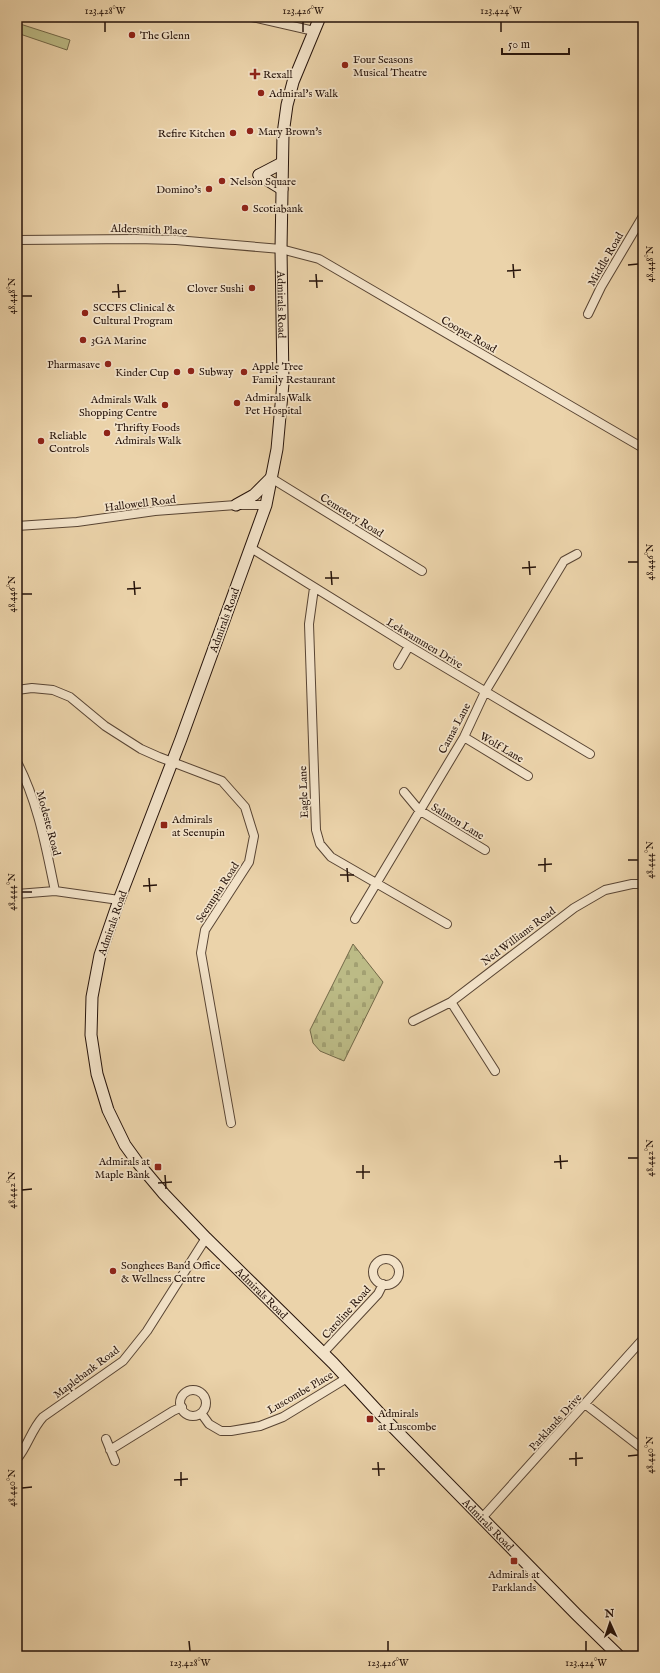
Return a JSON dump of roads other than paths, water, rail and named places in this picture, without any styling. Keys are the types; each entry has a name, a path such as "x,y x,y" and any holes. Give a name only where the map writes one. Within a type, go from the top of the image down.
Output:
{"main road":[{"name":"Admirals Road","path":"320,17 298,70 287,105 283,134 281,249 283,383 277,449 266,505 173,762 119,900 100,955 92,997 91,1035 97,1074 108,1110 125,1145 142,1168 206,1238 323,1353 383,1417 619,1656"},
{"path":"282,163 258,175 282,189"},
{"path":"236,505 254,495 271,478"}],"street":[{"path":"252,17 314,31"},
{"name":"Middle Road","path":"588,314 601,287 643,216"},
{"name":"Aldersmith Place","path":"17,240 146,239 281,249"},
{"name":"Cooper Road","path":"281,249 319,259 643,448"},
{"name":"Cemetery Road","path":"271,478 422,571"},
{"name":"Hallowell Road","path":"17,526 77,522 148,512 236,505 266,505"},
{"name":"Lekwammen Drive","path":"251,548 409,646 590,754"},
{"name":"Camas Lane","path":"355,919 464,737 485,692 564,561 577,554"},
{"name":"Eagle Lane","path":"314,588 309,624 316,830 320,844 331,857 375,884 447,924"},
{"path":"398,665 409,646"},
{"name":"Seenupin Road","path":"17,690 32,688 53,690 70,697 105,726 141,748 222,781 246,807 254,836 249,862 205,930 201,953 231,1124"},
{"name":"Wolf Lane","path":"464,737 528,776"},
{"name":"Modeste Road","path":"17,762 29,789 41,825 55,891"},
{"name":"Salmon Lane","path":"404,792 419,810 485,850"},
{"name":"Ned Williams Road","path":"413,1021 450,1002 574,908 605,890 632,884 643,884"},
{"path":"17,894 55,891 119,900"},
{"path":"450,1002 495,1071"},
{"name":"Maplebank Road","path":"17,1459 26,1447 33,1429 43,1417 122,1361 147,1330 206,1238"},
{"name":"Caroline Road","path":"323,1353 378,1294 383,1284"},
{"name":"Parklands Drive","path":"482,1518 643,1339"},
{"name":"Luscombe Place","path":"201,1413 209,1424 221,1431 260,1426 283,1417 347,1378"},
{"path":"196,1390 203,1394 206,1401 204,1409 201,1413 194,1415 188,1414 182,1407 181,1402 184,1395 188,1391 196,1390"},
{"path":"585,1404 643,1449"},
{"path":"110,1450 182,1407"},
{"path":"106,1439 115,1461"}],"place":[{"name":"The Glenn","path":"132,35"},
{"name":"Four Seasons Musical Theatre","path":"345,65"},
{"name":"Rexall","path":"255,74"},
{"name":"Admiral's Walk","path":"261,93"},
{"name":"Mary Brown's","path":"250,131"},
{"name":"Refire Kitchen","path":"233,133"},
{"name":"Nelson Square","path":"222,181"},
{"name":"Domino's","path":"209,189"},
{"name":"Scotiabank","path":"245,208"},
{"name":"Clover Sushi","path":"252,288"},
{"name":"SCCFS Clinical & Cultural Program","path":"85,313"},
{"name":"3GA Marine","path":"83,340"},
{"name":"Pharmasave","path":"108,364"},
{"name":"Subway","path":"191,371"},
{"name":"Kinder Cup","path":"177,372"},
{"name":"Apple Tree Family Restaurant","path":"244,372"},
{"name":"Admirals Walk Pet Hospital","path":"237,403"},
{"name":"Admirals Walk Shopping Centre","path":"165,405"},
{"name":"Thrifty Foods Admirals Walk","path":"107,433"},
{"name":"Reliable Controls","path":"41,441"},
{"name":"Admirals at Seenupin","path":"164,825"},
{"name":"Admirals at Maple Bank","path":"158,1167"},
{"name":"Songhees Band Office & Wellness Centre","path":"113,1271"},
{"name":"Admirals at Luscombe","path":"370,1419"},
{"name":"Admirals at Parklands","path":"514,1561"}]}
